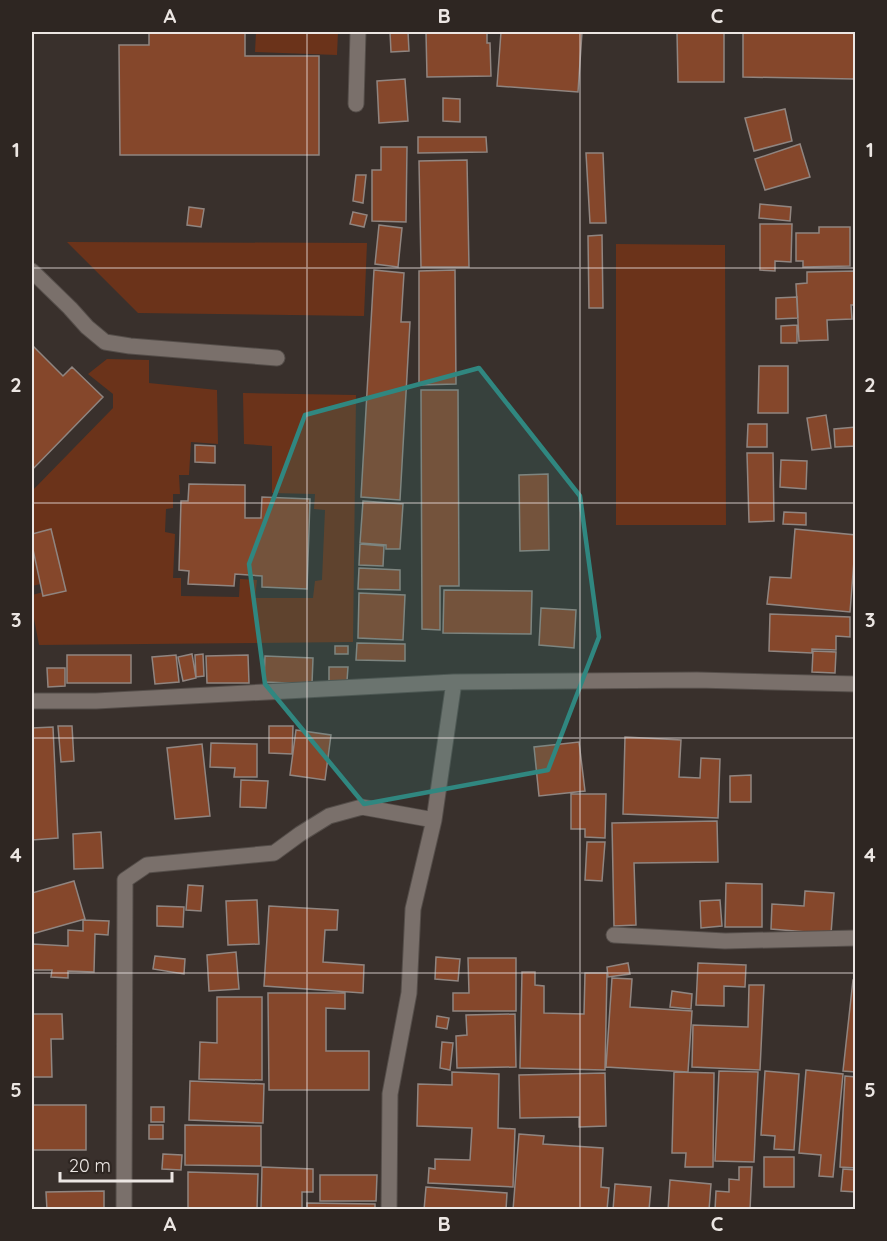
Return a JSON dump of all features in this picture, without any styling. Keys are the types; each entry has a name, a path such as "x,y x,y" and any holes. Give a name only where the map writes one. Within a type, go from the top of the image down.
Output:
{"street":[{"path":"356,104 358,32"},
{"path":"32,271 105,342 277,358"},
{"path":"32,701 96,702 454,682 698,680 855,684"},
{"path":"389,1209 390,1094 409,993 413,909 434,820 454,682"},
{"path":"124,1209 125,880 147,865 274,853 329,816 362,807 434,820"},
{"path":"614,935 725,941 855,938"}],"highlighted area":[{"path":"479,368 580,496 599,637 548,770 364,804 265,684 249,564 305,415"}],"shaded area":[{"path":"256,32 338,32 337,55 255,52"},
{"path":"67,242 367,243 364,316 138,313"},
{"path":"616,244 725,245 726,525 616,525"},
{"path":"107,359 149,360 149,383 217,390 218,444 191,442 189,475 179,475 180,494 173,494 173,508 166,509 165,532 175,534 173,578 181,578 181,596 239,597 240,579 257,580 255,598 313,598 315,581 322,580 325,510 314,509 315,494 272,493 272,446 244,444 243,393 356,395 353,642 39,645 32,608 32,595 51,590 45,583 32,586 32,491 113,408 113,394 88,374"}],"building":[{"path":"149,32 245,32 245,56 319,56 319,155 120,155 119,45 149,45"},
{"path":"390,32 408,32 409,51 391,52"},
{"path":"426,32 487,32 487,43 490,43 491,76 427,77"},
{"path":"501,32 582,32 578,92 497,86"},
{"path":"677,32 724,32 724,82 678,82"},
{"path":"743,32 855,32 854,79 743,77"},
{"path":"405,79 408,121 379,123 377,81"},
{"path":"443,98 460,99 460,122 443,121"},
{"path":"785,109 792,141 754,151 745,118"},
{"path":"418,137 486,137 487,152 418,153"},
{"path":"800,144 810,177 765,190 755,159"},
{"path":"381,147 407,147 406,222 372,221 372,170 381,170"},
{"path":"586,153 603,153 606,223 590,223"},
{"path":"467,160 469,267 421,267 419,161"},
{"path":"356,175 366,175 363,203 353,201"},
{"path":"760,204 791,207 790,221 759,218"},
{"path":"189,207 204,209 201,227 187,225"},
{"path":"353,212 367,215 364,227 350,224"},
{"path":"760,224 792,224 791,262 775,261 775,271 760,270"},
{"path":"379,225 402,228 398,267 375,264"},
{"path":"819,227 850,227 850,266 803,267 803,261 796,261 796,233 819,233"},
{"path":"602,235 603,308 589,308 588,236"},
{"path":"374,270 404,273 401,322 410,322 400,500 361,497"},
{"path":"455,270 456,384 419,385 419,271"},
{"path":"856,271 856,305 851,305 852,319 827,320 828,340 799,341 796,284 807,283 807,272"},
{"path":"797,297 798,318 776,319 776,298"},
{"path":"797,325 797,343 781,343 781,326"},
{"path":"32,345 63,376 72,367 103,397 32,470"},
{"path":"759,366 788,366 788,413 758,413"},
{"path":"421,390 458,390 459,586 440,586 440,630 422,629"},
{"path":"826,415 831,448 812,450 807,418"},
{"path":"748,424 767,424 767,447 747,447"},
{"path":"856,427 856,446 835,447 834,429"},
{"path":"195,445 215,446 215,463 195,462"},
{"path":"747,453 773,453 774,521 749,522"},
{"path":"781,460 807,461 806,489 780,487"},
{"path":"548,474 549,550 520,551 519,475"},
{"path":"189,484 245,485 245,518 261,518 262,497 310,499 307,589 262,587 262,576 235,574 234,586 188,584 189,571 179,570 181,501 188,501"},
{"path":"363,501 403,504 400,549 386,549 386,545 360,543"},
{"path":"784,512 806,513 806,525 783,524"},
{"path":"51,529 66,591 43,596 32,545 32,534"},
{"path":"795,529 856,535 850,612 767,604 770,577 791,578"},
{"path":"360,544 384,546 383,566 359,565"},
{"path":"359,568 400,570 400,590 358,589"},
{"path":"444,590 532,591 531,634 443,633"},
{"path":"359,593 405,595 403,640 358,638"},
{"path":"541,608 576,610 574,648 539,645"},
{"path":"770,614 850,617 850,637 836,636 836,650 812,649 812,653 769,651"},
{"path":"357,643 405,644 405,661 356,660"},
{"path":"335,646 348,646 348,654 335,654"},
{"path":"813,651 836,652 835,673 812,672"},
{"path":"192,654 196,678 183,681 178,657"},
{"path":"203,654 204,676 196,677 195,655"},
{"path":"67,655 131,655 131,683 67,683"},
{"path":"176,655 179,682 155,684 152,657"},
{"path":"248,655 249,683 207,683 206,656"},
{"path":"265,656 313,658 312,684 264,682"},
{"path":"329,667 348,667 347,681 329,681"},
{"path":"47,668 65,668 65,686 48,687"},
{"path":"58,726 72,726 74,761 61,762"},
{"path":"269,726 293,726 292,754 269,753"},
{"path":"53,727 58,838 32,840 32,728"},
{"path":"296,730 331,735 325,780 290,775"},
{"path":"625,737 681,740 679,777 700,778 701,758 720,759 718,818 623,814"},
{"path":"579,742 585,791 539,796 534,747"},
{"path":"211,743 257,744 257,777 234,777 235,768 210,767"},
{"path":"202,744 210,816 175,819 167,748"},
{"path":"751,775 751,802 730,802 730,776"},
{"path":"241,780 268,781 266,808 240,807"},
{"path":"571,794 606,794 605,838 585,837 585,829 571,829"},
{"path":"717,821 718,862 634,863 636,925 614,926 612,823"},
{"path":"101,832 103,868 74,869 73,834"},
{"path":"587,842 605,842 602,881 585,880"},
{"path":"74,881 85,919 32,934 32,893"},
{"path":"726,883 762,884 762,927 725,927"},
{"path":"188,885 203,886 201,911 186,910"},
{"path":"805,891 834,893 831,934 771,929 772,904 804,906"},
{"path":"257,900 259,944 228,945 226,901"},
{"path":"720,900 722,926 701,928 700,901"},
{"path":"157,906 184,907 183,927 157,926"},
{"path":"269,906 338,910 337,930 325,930 323,962 364,965 363,993 264,986"},
{"path":"83,920 109,921 108,935 95,934 94,972 68,971 68,978 51,977 52,970 32,970 33,944 68,946 68,930 83,931"},
{"path":"236,952 239,989 209,991 207,955"},
{"path":"155,956 185,959 184,974 153,969"},
{"path":"436,957 460,959 458,981 435,979"},
{"path":"468,958 516,958 516,1011 453,1011 453,993 469,993"},
{"path":"628,963 630,974 608,977 607,967"},
{"path":"698,963 746,965 745,987 724,986 724,1006 696,1005"},
{"path":"522,972 535,972 535,985 544,986 544,1013 584,1014 585,973 607,973 605,1070 520,1068"},
{"path":"612,978 632,979 630,1007 692,1011 688,1072 606,1067"},
{"path":"853,980 856,980 856,1072 843,1071"},
{"path":"749,985 764,985 760,1070 692,1067 693,1025 748,1027"},
{"path":"672,991 692,994 691,1009 670,1007"},
{"path":"268,993 345,993 345,1009 326,1008 326,1051 369,1051 369,1090 269,1090"},
{"path":"217,997 262,997 262,1080 199,1079 200,1042 217,1043"},
{"path":"32,1014 62,1014 63,1039 51,1039 52,1077 32,1077"},
{"path":"515,1014 516,1067 457,1068 456,1036 467,1035 466,1015"},
{"path":"437,1016 449,1018 447,1029 436,1027"},
{"path":"442,1042 453,1043 450,1070 440,1068"},
{"path":"806,1070 843,1074 833,1177 819,1176 821,1155 799,1153"},
{"path":"719,1071 758,1072 754,1162 715,1161"},
{"path":"765,1071 799,1074 794,1150 774,1149 775,1136 761,1135"},
{"path":"452,1072 499,1074 498,1128 515,1129 513,1187 428,1183 429,1168 435,1169 435,1159 470,1160 472,1128 417,1126 418,1084 452,1085"},
{"path":"674,1072 714,1073 713,1167 685,1167 686,1153 672,1153"},
{"path":"605,1073 606,1126 579,1127 579,1117 520,1118 519,1075"},
{"path":"845,1076 856,1077 856,1168 840,1167"},
{"path":"190,1081 264,1084 263,1123 189,1120"},
{"path":"32,1105 86,1105 86,1150 32,1150"},
{"path":"151,1107 164,1107 164,1122 151,1122"},
{"path":"149,1125 163,1125 163,1139 149,1139"},
{"path":"185,1125 261,1126 261,1166 185,1165"},
{"path":"519,1134 544,1136 543,1144 603,1148 601,1187 609,1188 607,1210 513,1210"},
{"path":"163,1154 182,1155 181,1170 162,1169"},
{"path":"764,1157 794,1157 794,1187 764,1187"},
{"path":"262,1167 313,1169 313,1192 302,1192 302,1210 261,1210"},
{"path":"739,1167 752,1167 750,1210 715,1210 716,1191 729,1192 729,1179 739,1180"},
{"path":"843,1169 856,1170 856,1192 841,1191"},
{"path":"188,1172 258,1174 257,1210 188,1210"},
{"path":"320,1175 377,1175 376,1201 320,1201"},
{"path":"670,1180 711,1184 709,1210 668,1210"},
{"path":"615,1184 651,1187 649,1210 613,1210"},
{"path":"426,1187 507,1193 506,1210 424,1210"},
{"path":"104,1191 104,1210 47,1210 46,1192"},
{"path":"307,1203 375,1204 375,1210 307,1210"}]}
